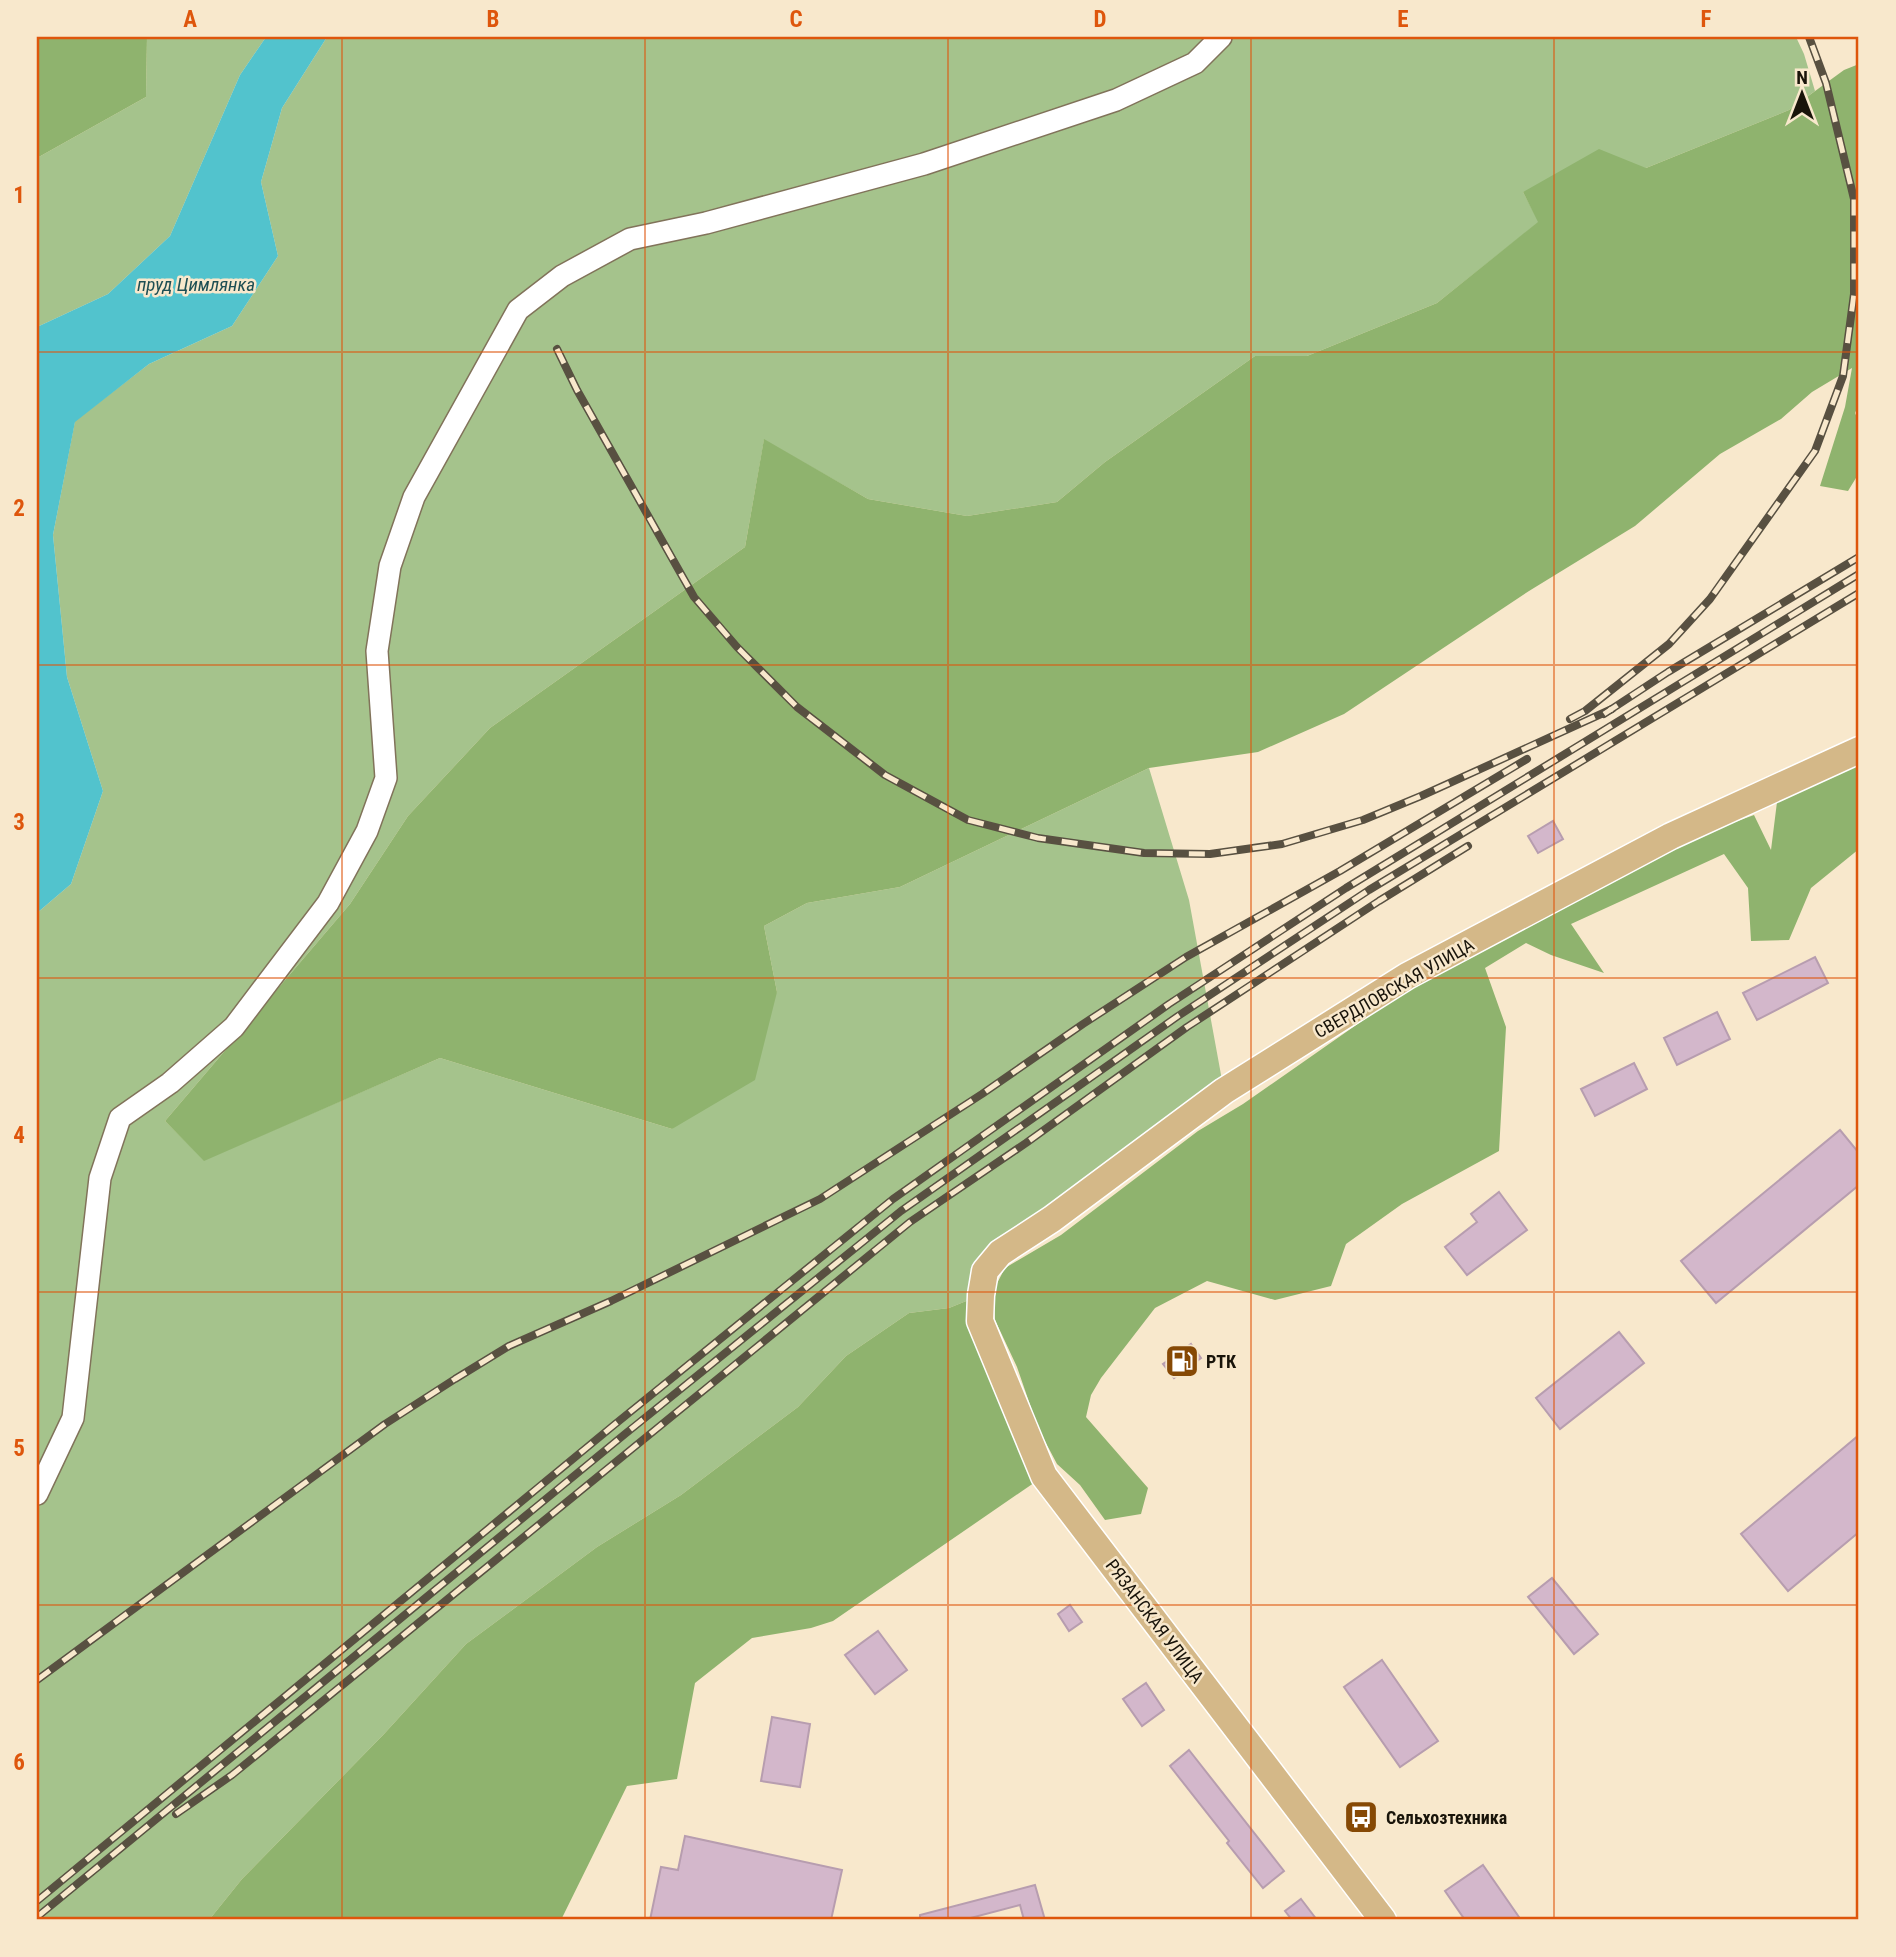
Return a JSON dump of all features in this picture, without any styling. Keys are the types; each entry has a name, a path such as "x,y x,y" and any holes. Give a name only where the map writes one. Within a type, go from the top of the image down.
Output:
{"main road":[{"name":"СВЕРДЛОВСКАЯ УЛИЦА","path":"981,1295 985,1271 1000,1253 1052,1219 1224,1091 1373,998 1419,970 1671,836 1859,750"},
{"name":"РЯЗАНСКАЯ УЛИЦА","path":"981,1295 980,1321 1044,1476 1383,1920"}],"street":[{"path":"37,1494 73,1418 100,1178 121,1118 170,1083 234,1027 328,903 367,831 386,778 377,651 390,566 414,497 518,310 562,276 630,239 706,223 924,164 1116,100 1195,63 1221,37"}],"green space":[{"path":"37,37 147,37 146,97 37,158"},
{"path":"147,37 266,37 240,75 170,236 108,294 37,327 37,158 146,97"},
{"path":"327,37 1796,37 1815,91 1789,110 1646,168 1523,192 1539,222 1437,303 1307,356 1255,356 1105,462 1057,502 967,516 868,499 764,440 745,547 490,728 408,816 350,904 165,1121 204,1160 440,1058 672,1129 777,992 764,926 807,903 900,887 1149,768 1189,900 1224,1091 1000,1253 981,1295 949,1308 909,1313 846,1356 798,1407 681,1495 597,1547 466,1644 384,1734 242,1879 209,1920 37,1920 37,913 71,884 103,791 67,677 53,535 75,421 149,364 232,326 278,256 261,182 282,108"},
{"path":"1859,64 1859,404 1855,413 1859,422 1859,473 1848,491 1820,486 1845,407 1852,368 1812,392 1781,419 1720,454 1635,526 1529,591 1344,714 1258,752 1149,768 900,887 807,903 764,926 777,992 755,1080 672,1129 440,1058 204,1161 165,1121 350,904 408,816 490,728 745,547 764,439 868,499 967,516 1057,502 1105,462 1255,356 1307,356 1437,303 1538,222 1523,192 1599,149 1646,168 1789,110 1844,70"},
{"path":"1859,765 1859,849 1811,888 1789,940 1751,941 1748,888 1724,854 1571,924 1604,973 1551,955 1526,943 1485,968 1506,1027 1499,1151 1402,1204 1346,1244 1331,1286 1275,1300 1207,1281 1155,1308 1091,1395 1086,1417 1148,1488 1141,1514 1105,1520 1080,1485 1057,1464 1038,1428 1017,1367 995,1320 993,1291 1005,1268 1061,1235 1198,1131 1243,1104 1402,993 1686,840 1754,815 1771,850 1777,802"},
{"path":"981,1295 1044,1476 833,1621 811,1628 752,1638 695,1683 677,1779 627,1786 561,1920 209,1920 242,1879 384,1734 466,1644 597,1547 681,1495 798,1407 846,1356 909,1313 949,1308"}],"water":[{"name":"пруд Цимлянка","path":"266,37 327,37 282,108 261,182 278,256 232,326 149,364 75,422 53,535 67,677 103,791 71,884 37,913 37,327 108,294 170,236 240,75"}],"building":[{"path":"1553,821 1563,839 1538,853 1528,836"},
{"path":"1815,957 1828,983 1757,1020 1743,993"},
{"path":"1717,1012 1730,1039 1677,1065 1664,1038"},
{"path":"1634,1063 1647,1089 1595,1116 1581,1089"},
{"path":"1840,1130 1859,1153 1859,1185 1716,1303 1681,1261"},
{"path":"1499,1192 1527,1230 1467,1275 1445,1247 1477,1222 1471,1214"},
{"path":"1619,1332 1644,1363 1560,1429 1536,1398"},
{"name":"РТК","path":"1191,1344 1201,1358 1174,1378 1163,1364"},
{"path":"1859,1435 1859,1532 1788,1591 1741,1534"},
{"path":"1552,1578 1598,1634 1574,1654 1528,1597"},
{"path":"1070,1605 1082,1622 1069,1631 1058,1614"},
{"path":"878,1631 907,1670 875,1694 845,1655"},
{"path":"1382,1660 1438,1741 1400,1767 1344,1687"},
{"path":"1146,1683 1164,1710 1142,1726 1123,1699"},
{"path":"772,1717 810,1724 800,1787 761,1781"},
{"path":"1189,1750 1284,1871 1263,1888 1170,1766"},
{"path":"685,1836 842,1870 831,1920 650,1920 661,1867 678,1870"},
{"path":"1483,1865 1521,1920 1465,1920 1445,1891"},
{"path":"1035,1885 1045,1920 1024,1920 1020,1905 963,1920 920,1920 920,1915"},
{"path":"1301,1899 1317,1920 1292,1920 1285,1911"}],"railway":[{"path":"1570,719 1585,711 1669,644 1710,599 1815,451 1843,376 1854,294 1854,199 1826,83 1809,37"},
{"path":"557,349 577,390 694,597 737,647 797,707 885,775 968,820 1038,838 1144,853 1210,854 1282,844 1363,820 1612,709"},
{"path":"1604,714 1668,672 1859,557"},
{"path":"37,1901 614,1425 893,1199 1169,1004 1346,888 1859,574"},
{"path":"37,1917 901,1211 1178,1016 1369,890 1859,593"},
{"path":"37,1680 385,1424 455,1379 509,1346 611,1301 820,1199 1186,957 1340,871 1527,759"},
{"path":"176,1814 232,1775 910,1222 1026,1143 1187,1027 1468,846"}],"place":[{"name":"РТК","path":"1182,1361"},
{"name":"Сельхозтехника","path":"1361,1817"}]}
